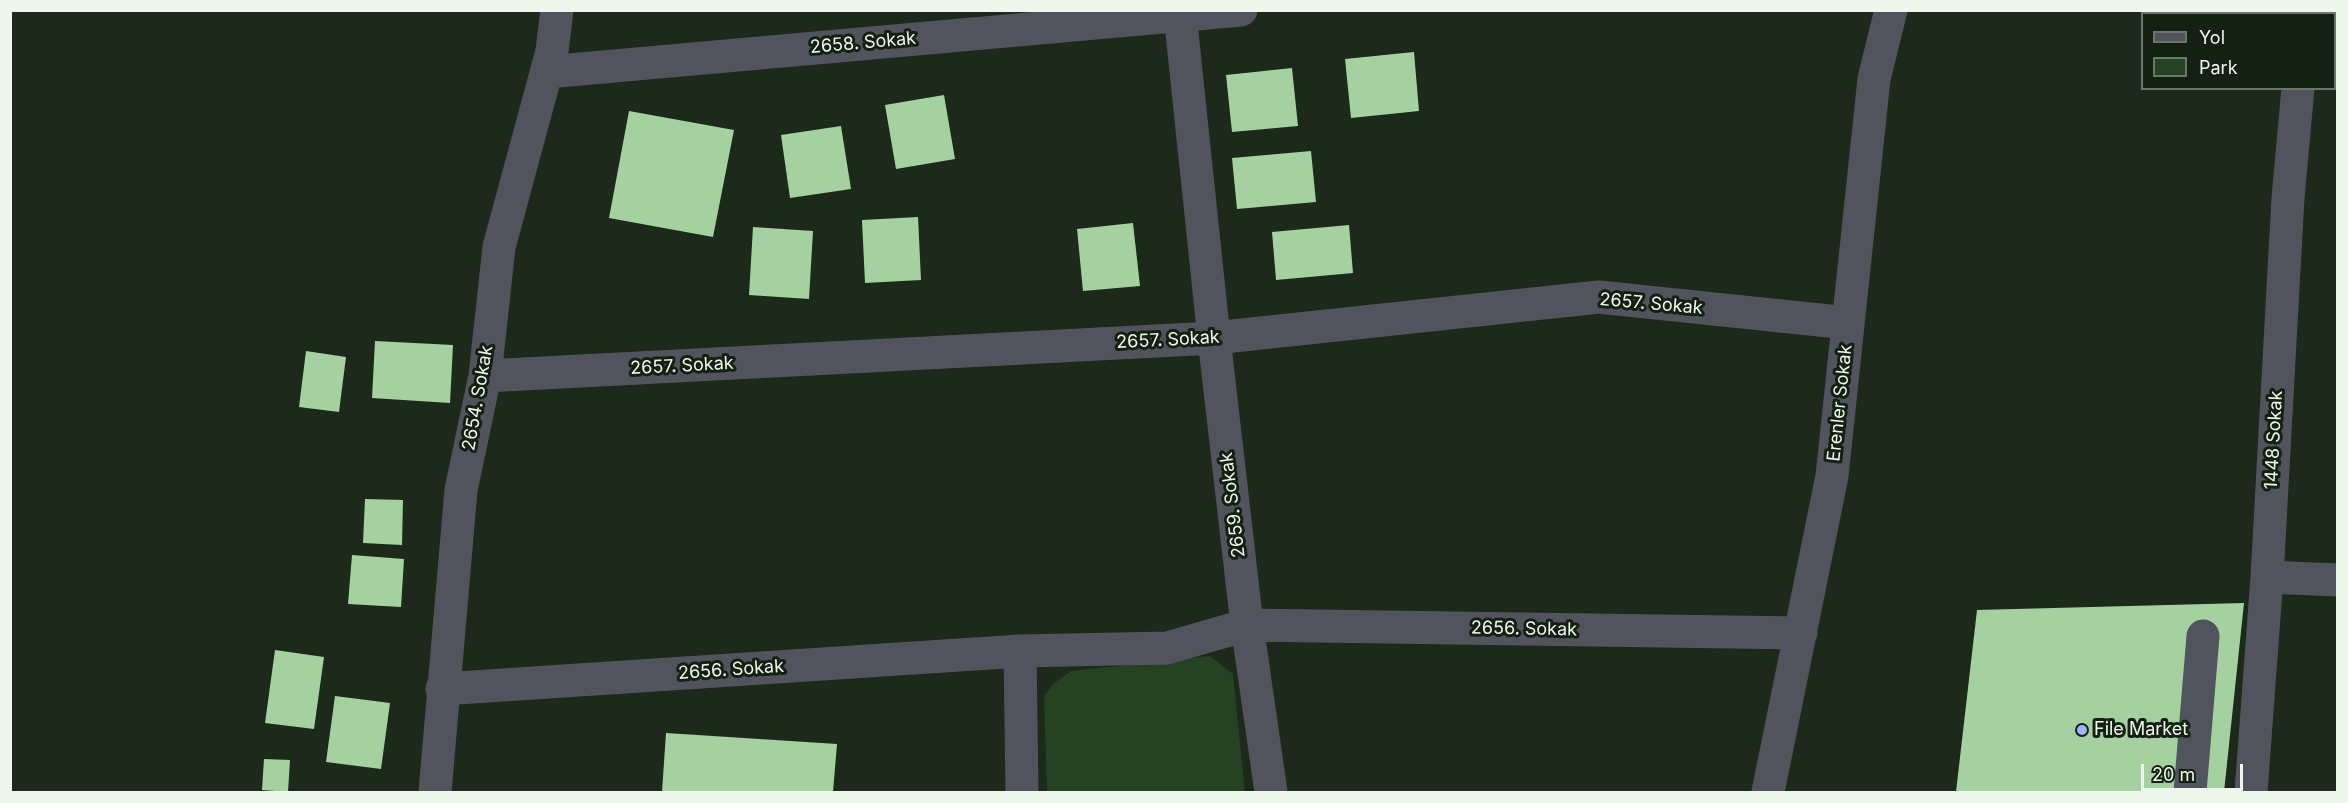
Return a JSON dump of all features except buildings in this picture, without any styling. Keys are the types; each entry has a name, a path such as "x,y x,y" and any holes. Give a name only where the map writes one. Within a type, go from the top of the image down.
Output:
{"street":[{"name":"2654. Sokak","path":"435,792 442,689 461,490 485,376 499,248 547,72 557,10"},
{"name":"2658. Sokak","path":"547,72 1170,14 1241,10"},
{"name":"Erenler Sokak","path":"1768,792 1832,476 1874,79 1891,10"},
{"name":"2659. Sokak","path":"1170,14 1214,338 1247,625 1271,792"},
{"name":"1448 Sokak","path":"2251,792 2267,577 2288,198 2298,90"},
{"name":"2657. Sokak","path":"485,376 1214,338 1599,297 1848,323"},
{"path":"2267,577 2337,580"},
{"path":"1022,792 1020,651 1167,648 1247,625"},
{"name":"2656. Sokak","path":"1247,625 1801,633"},
{"path":"2190,792 2203,636"},
{"name":"2656. Sokak","path":"442,689 1020,651"}],"green space":[{"path":"1210,656 1233,674 1245,792 1047,792 1044,696 1054,683 1071,671"}],"place":[{"name":"File Market","path":"2082,730"}]}
